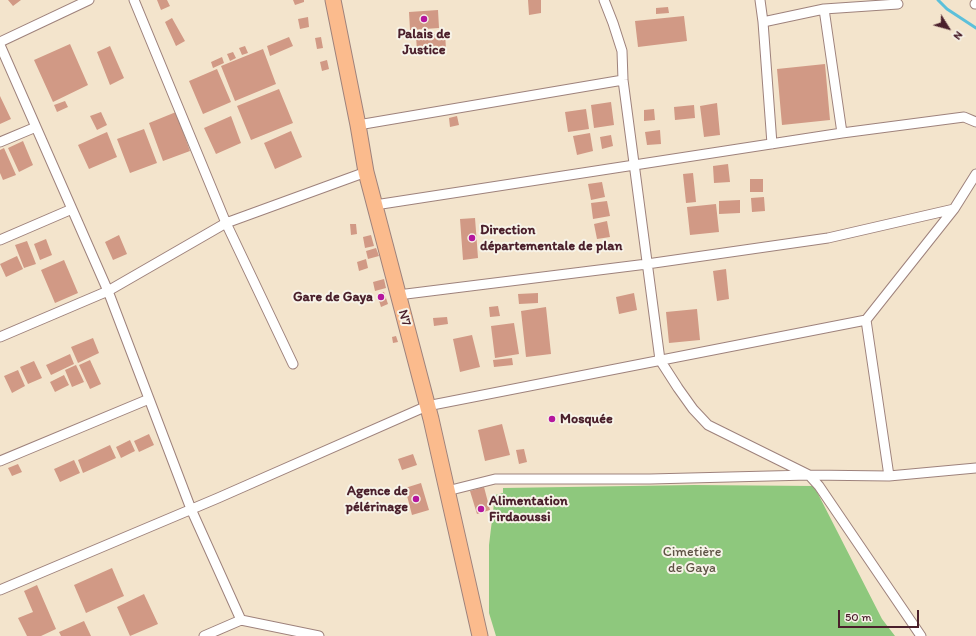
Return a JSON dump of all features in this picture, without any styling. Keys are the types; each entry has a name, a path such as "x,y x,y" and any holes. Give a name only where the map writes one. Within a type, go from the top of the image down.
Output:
{"main road":[{"name":"N7","path":"334,0 366,172 427,406 480,636"}],"street":[{"path":"89,0 0,43 108,291 191,509 241,620"},
{"path":"134,0 226,223 293,364"},
{"path":"604,0 622,51 623,80 660,360 693,409 708,425 809,475 819,486 921,636"},
{"path":"760,0 772,144"},
{"path":"763,22 824,9 898,4"},
{"path":"824,9 842,133"},
{"path":"358,125 623,80"},
{"path":"375,205 842,133 964,117 976,122"},
{"path":"0,142 36,127"},
{"path":"0,337 108,291 226,223 366,172"},
{"path":"0,590 427,406 866,320 954,210 976,174"},
{"path":"0,240 72,209"},
{"path":"398,294 647,264 828,238 954,210"},
{"path":"866,320 889,476"},
{"path":"0,461 149,399"},
{"path":"447,490 495,479 650,479 809,475 889,476 976,468"},
{"path":"204,636 241,620 319,636"}],"green space":[{"name":"Cimetière de Gaya","path":"694,485 814,486 882,619 895,636 496,636 489,613 489,545 495,495 503,493 503,488"}],"building":[{"path":"8,0 21,0 13,6"},
{"path":"157,0 167,0 170,6 161,10"},
{"path":"293,0 304,0 304,2 295,5"},
{"path":"528,0 541,0 541,13 529,15"},
{"path":"668,7 669,13 656,14 656,8"},
{"path":"438,10 439,28 410,30 409,12"},
{"path":"684,16 687,41 638,47 635,21"},
{"path":"308,17 309,27 300,29 298,19"},
{"path":"172,18 185,41 176,46 165,22"},
{"path":"445,33 446,49 417,51 416,36"},
{"path":"289,37 293,46 270,56 267,46"},
{"path":"321,37 323,48 317,49 315,38"},
{"path":"70,44 88,85 53,102 34,60"},
{"path":"110,46 124,78 110,85 97,52"},
{"path":"245,46 248,53 242,55 239,48"},
{"path":"263,49 276,84 235,101 221,66"},
{"path":"233,52 236,58 230,61 227,54"},
{"path":"222,57 224,63 213,68 211,62"},
{"path":"327,60 329,69 322,71 320,62"},
{"path":"825,64 830,120 782,125 777,69"},
{"path":"217,69 231,102 203,114 189,81"},
{"path":"279,89 293,123 251,140 237,106"},
{"path":"0,96 11,119 0,124"},
{"path":"65,101 68,107 57,112 54,105"},
{"path":"611,102 614,125 594,128 591,105"},
{"path":"717,103 720,135 704,137 700,106"},
{"path":"694,105 695,118 675,120 674,107"},
{"path":"586,109 589,129 568,132 565,112"},
{"path":"654,109 655,120 644,121 644,110"},
{"path":"101,112 107,125 97,130 90,116"},
{"path":"176,112 190,151 163,161 149,123"},
{"path":"231,116 241,143 216,154 204,128"},
{"path":"457,116 459,125 450,127 449,118"},
{"path":"144,129 157,163 130,173 117,139"},
{"path":"660,130 661,144 647,145 645,132"},
{"path":"291,131 302,157 275,169 264,143"},
{"path":"107,132 117,157 89,169 78,145"},
{"path":"590,133 593,151 577,155 573,136"},
{"path":"611,135 613,146 602,149 600,137"},
{"path":"23,141 33,165 19,172 8,148"},
{"path":"4,148 16,175 3,180 0,173 0,150"},
{"path":"728,164 730,182 714,183 713,166"},
{"path":"693,173 696,202 686,203 683,174"},
{"path":"750,179 763,179 763,192 750,192"},
{"path":"602,182 605,197 591,200 588,184"},
{"path":"764,197 765,211 752,212 751,198"},
{"path":"740,200 740,213 719,214 719,201"},
{"path":"607,201 610,216 593,219 591,203"},
{"path":"716,204 719,232 690,235 687,207"},
{"path":"475,218 478,258 463,260 460,219"},
{"path":"607,221 610,237 597,239 594,224"},
{"path":"350,224 356,224 357,234 351,235"},
{"path":"119,235 127,254 113,260 105,242"},
{"path":"371,235 374,246 365,248 363,237"},
{"path":"46,239 52,255 40,260 34,244"},
{"path":"27,241 36,264 24,268 15,245"},
{"path":"376,248 379,256 368,259 366,251"},
{"path":"17,256 23,269 6,277 0,264"},
{"path":"366,259 368,268 359,271 357,262"},
{"path":"64,260 78,293 55,303 41,270"},
{"path":"726,269 729,299 717,301 713,271"},
{"path":"384,279 386,288 375,291 373,282"},
{"path":"384,292 388,304 381,307 377,294"},
{"path":"538,293 538,303 519,304 518,294"},
{"path":"634,293 637,310 619,314 616,297"},
{"path":"498,306 500,316 490,317 489,307"},
{"path":"546,307 551,354 526,357 521,311"},
{"path":"697,309 700,340 669,343 666,312"},
{"path":"447,317 448,324 434,326 433,318"},
{"path":"514,323 519,354 495,358 491,326"},
{"path":"472,335 480,367 460,372 453,339"},
{"path":"396,336 398,342 393,343 392,337"},
{"path":"93,338 99,353 78,363 71,347"},
{"path":"70,354 74,364 51,375 46,365"},
{"path":"512,358 513,365 494,367 493,360"},
{"path":"90,360 101,384 90,389 79,365"},
{"path":"34,361 42,378 28,384 20,367"},
{"path":"76,365 84,382 72,387 65,370"},
{"path":"18,370 25,386 12,393 4,376"},
{"path":"64,375 69,385 55,392 50,382"},
{"path":"502,424 510,455 485,461 478,430"},
{"path":"149,434 154,445 139,452 134,441"},
{"path":"130,440 135,451 121,458 116,447"},
{"path":"110,445 116,458 83,473 78,460"},
{"path":"524,449 527,462 519,464 516,450"},
{"path":"413,454 417,465 402,470 398,459"},
{"path":"74,460 80,473 60,482 54,469"},
{"path":"18,464 22,472 12,476 8,468"},
{"path":"421,483 429,510 412,515 405,488"},
{"path":"484,487 490,510 477,514 470,491"},
{"path":"112,568 124,596 86,613 74,585"},
{"path":"37,585 56,629 41,636 27,636 18,618 33,612 24,591"},
{"path":"144,594 158,624 130,636 117,607"},
{"path":"84,621 91,636 61,636 59,632"}],"waterway":[{"path":"938,0 947,9 976,28"}],"place":[{"name":"Palais de Justice","path":"424,19"},
{"name":"Direction départementale de plan","path":"472,238"},
{"name":"Gare de Gaya","path":"381,297"},
{"name":"Mosquée","path":"552,419"},
{"name":"Agence de pélérinage","path":"416,499"},
{"name":"Alimentation Firdaoussi","path":"481,509"}]}
